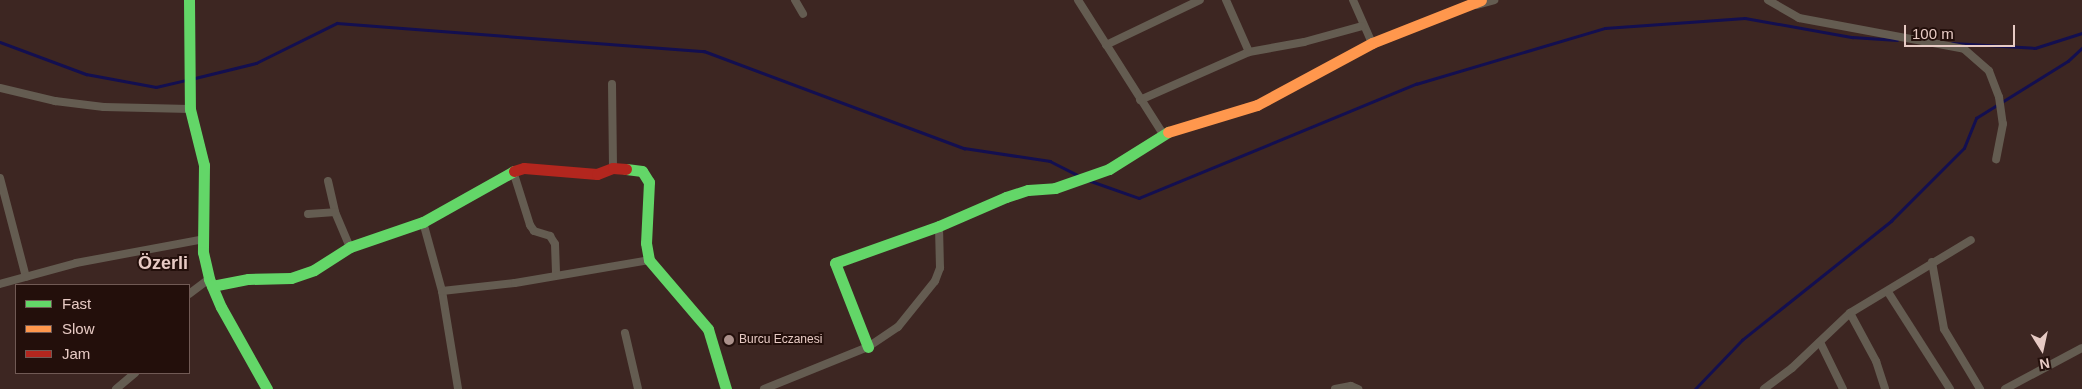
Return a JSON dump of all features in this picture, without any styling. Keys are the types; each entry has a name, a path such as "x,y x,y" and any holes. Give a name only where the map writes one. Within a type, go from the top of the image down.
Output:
{"street":[{"path":"182,0 187,36"},
{"path":"189,0 187,36 190,109 204,165 204,239 210,282 267,389"},
{"path":"795,0 803,14"},
{"path":"1078,0 1163,134"},
{"path":"1106,45 1200,0"},
{"path":"1226,0 1249,52"},
{"path":"1353,0 1362,26 1372,43"},
{"path":"868,346 835,263 939,226 1021,193 1056,188 1109,169 1163,134 1257,105 1372,43 1481,0"},
{"path":"1445,13 1494,0"},
{"path":"1768,0 1799,18 1964,49 1989,71 1999,97 2003,124 1996,159"},
{"path":"1140,100 1249,52 1304,42 1362,26"},
{"path":"612,84 613,168"},
{"path":"0,88 55,101 104,107 190,109"},
{"path":"190,293 210,282 292,278 314,270 350,247 423,222 513,171 524,168 598,174 613,168 642,171 649,182 646,243 649,260 708,329 726,389"},
{"path":"513,171 530,225 534,231 550,236 555,244 556,275"},
{"path":"0,178 26,277"},
{"path":"328,180 335,212 350,247"},
{"path":"308,214 335,212"},
{"path":"423,222 442,291 458,389"},
{"path":"764,389 868,346 898,327 935,281 940,268 939,226"},
{"path":"0,284 76,263 204,239"},
{"path":"1764,389 1820,342 1850,313 1888,292 1932,262 1971,240"},
{"path":"442,291 516,283 649,260"},
{"path":"1932,262 1944,329 1980,389"},
{"path":"1888,292 1950,389"},
{"path":"1850,313 1876,361 1885,389"},
{"path":"625,333 638,389"},
{"path":"1820,342 1843,389"},
{"path":"2004,389 2082,348"},
{"path":"118,389 134,374"},
{"path":"1335,389 1351,386 1358,389"}],"waterway":[{"path":"1088,180 1139,198 1416,84 1605,28 1745,18 1852,37 1897,40"},
{"path":"191,79 256,63 337,23 704,51 964,148 1050,161 1079,176"},
{"path":"1952,43 2035,48 2082,33"},
{"path":"0,42 86,74 156,87 186,80"},
{"path":"1695,389 1742,340 1891,221 1964,148 1976,118 2068,61 2082,48"}],"traffic: fast":[{"path":"189,0 190,109 204,165 203,252 209,279 221,307 267,389"},
{"path":"868,347 835,263 939,226 1006,197 1028,190 1055,188 1109,169 1168,132"},
{"path":"626,169 642,171 649,182 646,243 649,260 708,329 726,389"},
{"path":"212,286 248,279 291,278 314,270 350,247 423,222 514,171"}],"traffic: slow":[{"path":"1168,132 1257,105 1372,43 1481,0"}],"traffic: jam":[{"path":"514,171 524,168 597,174 613,168 626,169"}],"place":[{"name":"Burcu Eczanesi","path":"729,340"}],"district":[{"name":"Özerli","path":"163,263"}]}
